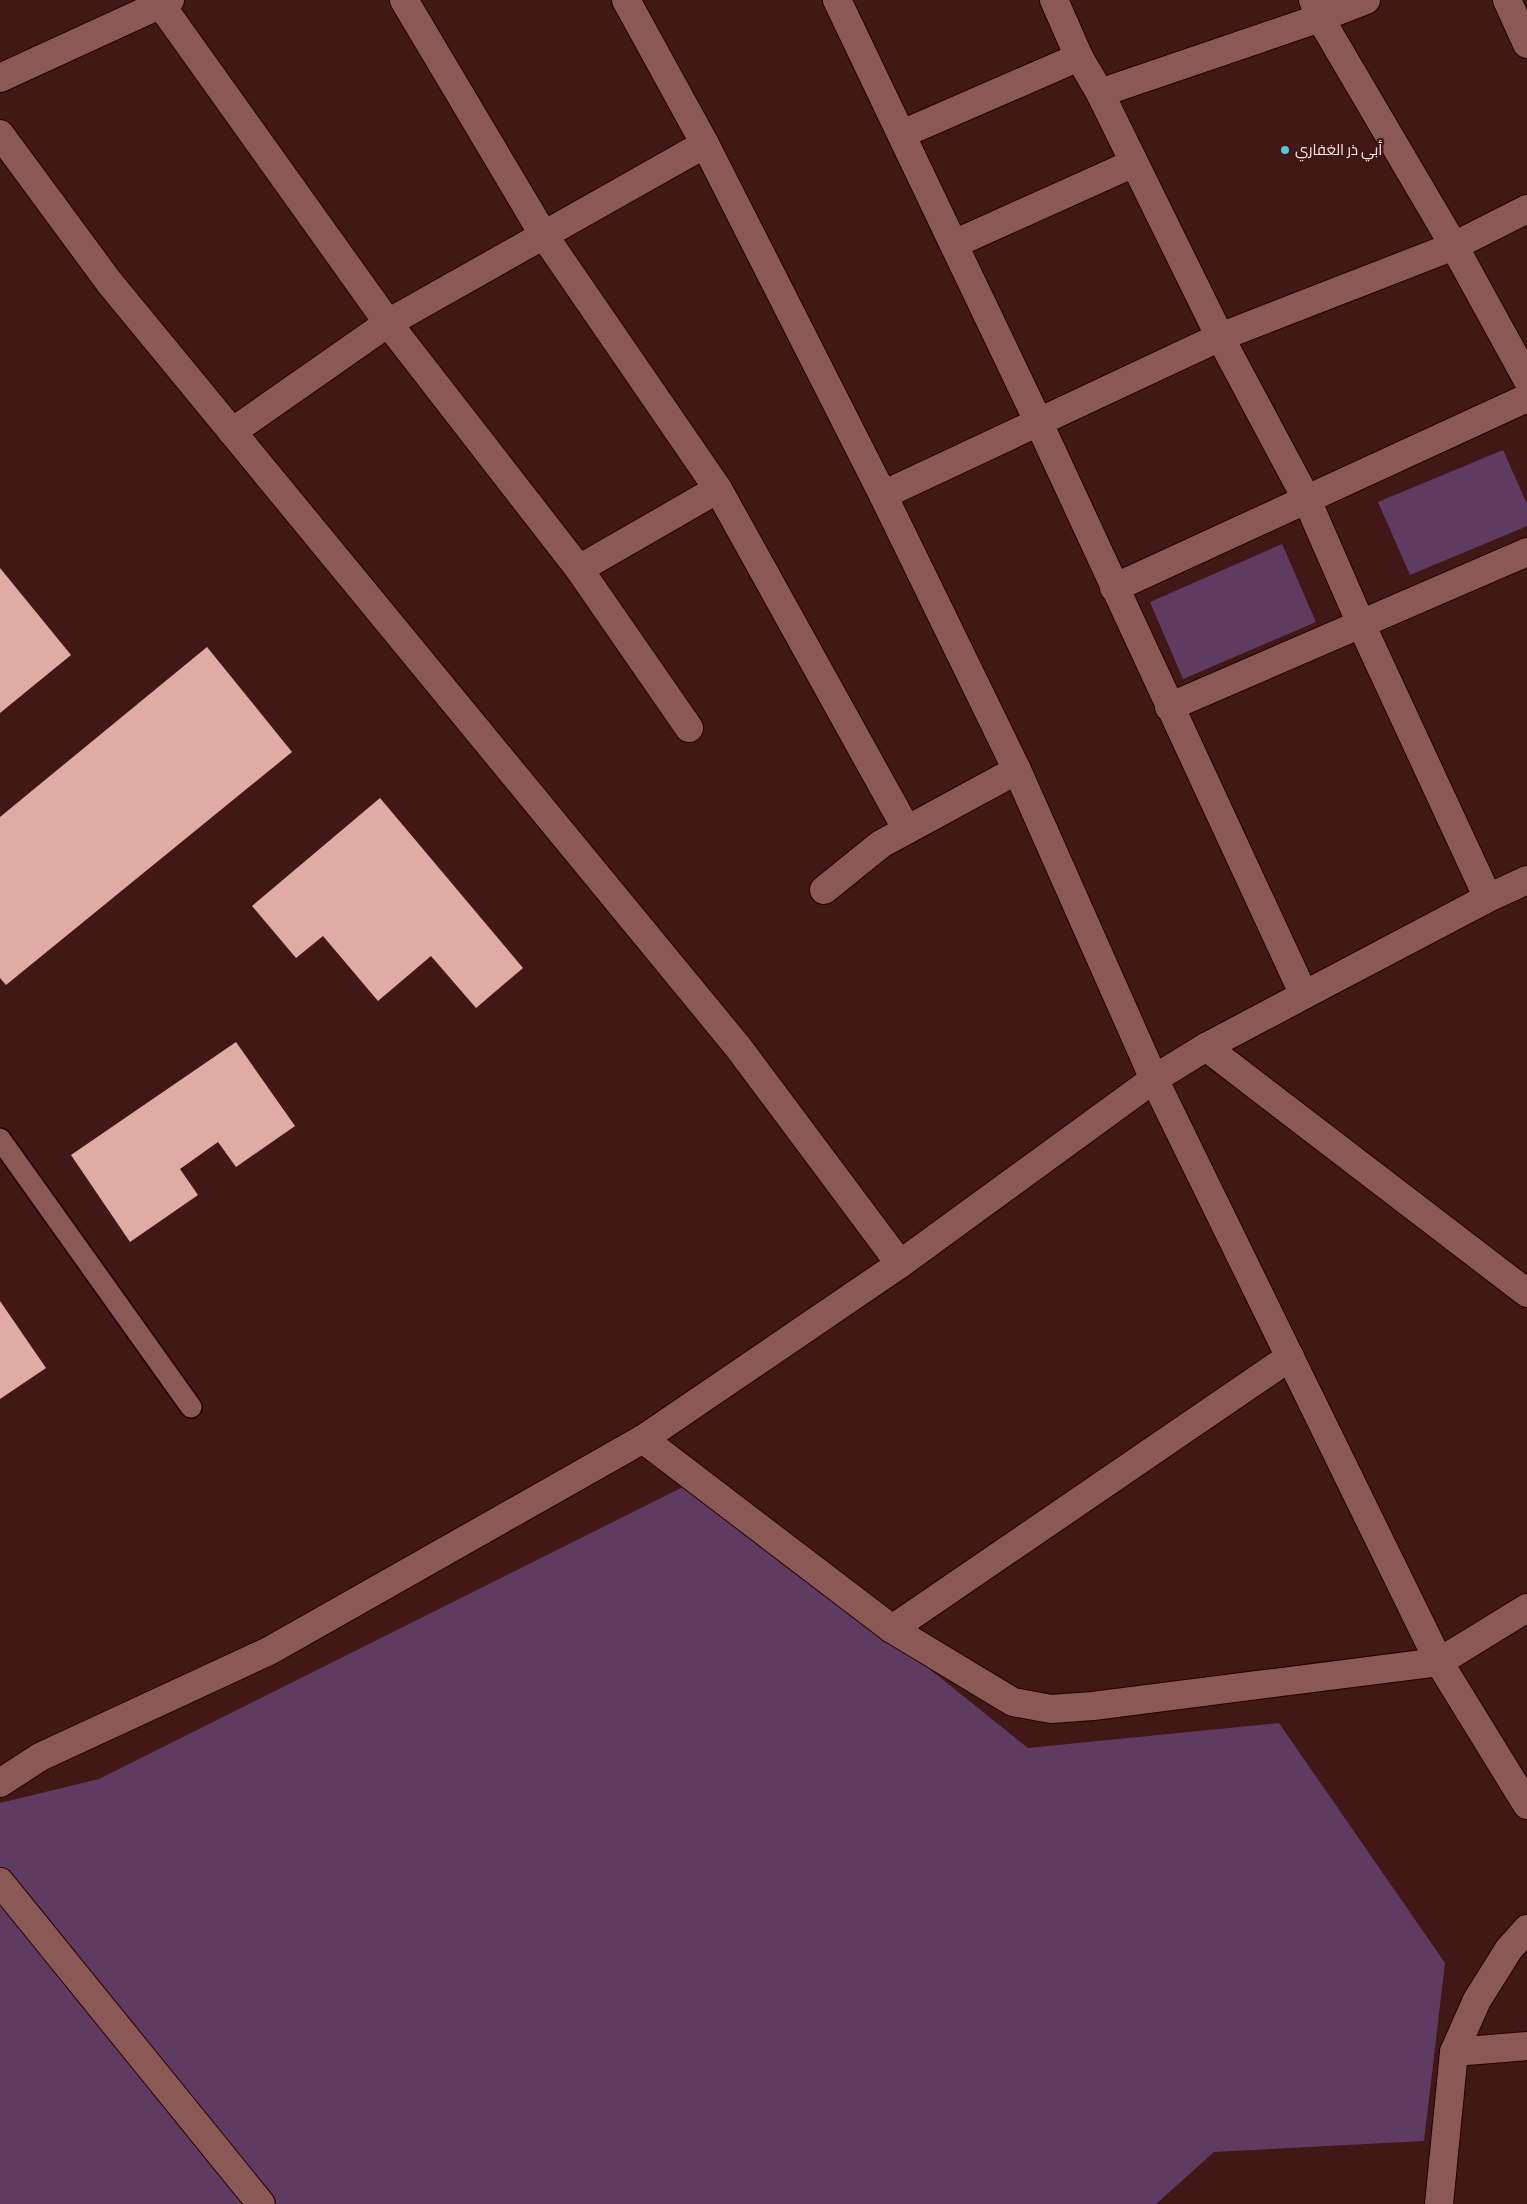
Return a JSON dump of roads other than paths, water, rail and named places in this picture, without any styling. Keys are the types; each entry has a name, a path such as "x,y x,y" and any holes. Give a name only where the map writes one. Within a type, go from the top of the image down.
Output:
{"street":[{"path":"404,0 543,234 718,490 906,830"},
{"path":"626,0 705,144 883,495 1017,770 1154,1079 1439,1662 1527,1805"},
{"path":"837,0 1038,422 1304,995"},
{"path":"1054,0 1079,57 1100,93 1220,337 1307,500 1361,624 1488,898"},
{"path":"1100,93 1317,9 1366,0"},
{"path":"1507,0 1527,44"},
{"path":"0,78 166,2 388,323 579,569 689,728"},
{"path":"1317,9 1454,246 1527,379"},
{"path":"902,134 1079,57"},
{"path":"0,134 109,282 738,1047 900,1264"},
{"path":"232,432 388,323 705,144"},
{"path":"954,244 1134,163"},
{"path":"883,495 1220,337 1454,246 1527,209"},
{"path":"1114,588 1527,398"},
{"path":"579,569 718,490"},
{"path":"1169,707 1527,552"},
{"path":"824,890 881,844 1017,770"},
{"path":"0,1783 40,1757 269,1651 642,1439 900,1264 1154,1079 1206,1047 1488,898 1527,880"},
{"path":"1206,1047 1527,1294"},
{"path":"892,1629 1290,1357"},
{"path":"642,1439 892,1629 1013,1702 1051,1709 1101,1705 1439,1662 1527,1608"},
{"path":"0,1882 261,2204"},
{"path":"1440,2204 1454,2052 1477,2000 1509,1949 1527,1929"},
{"path":"1454,2052 1527,2046"}],"lane":[{"path":"0,1139 191,1407"}],"place":[{"name":"أبي ذر الغفاري","path":"1285,150"}]}
